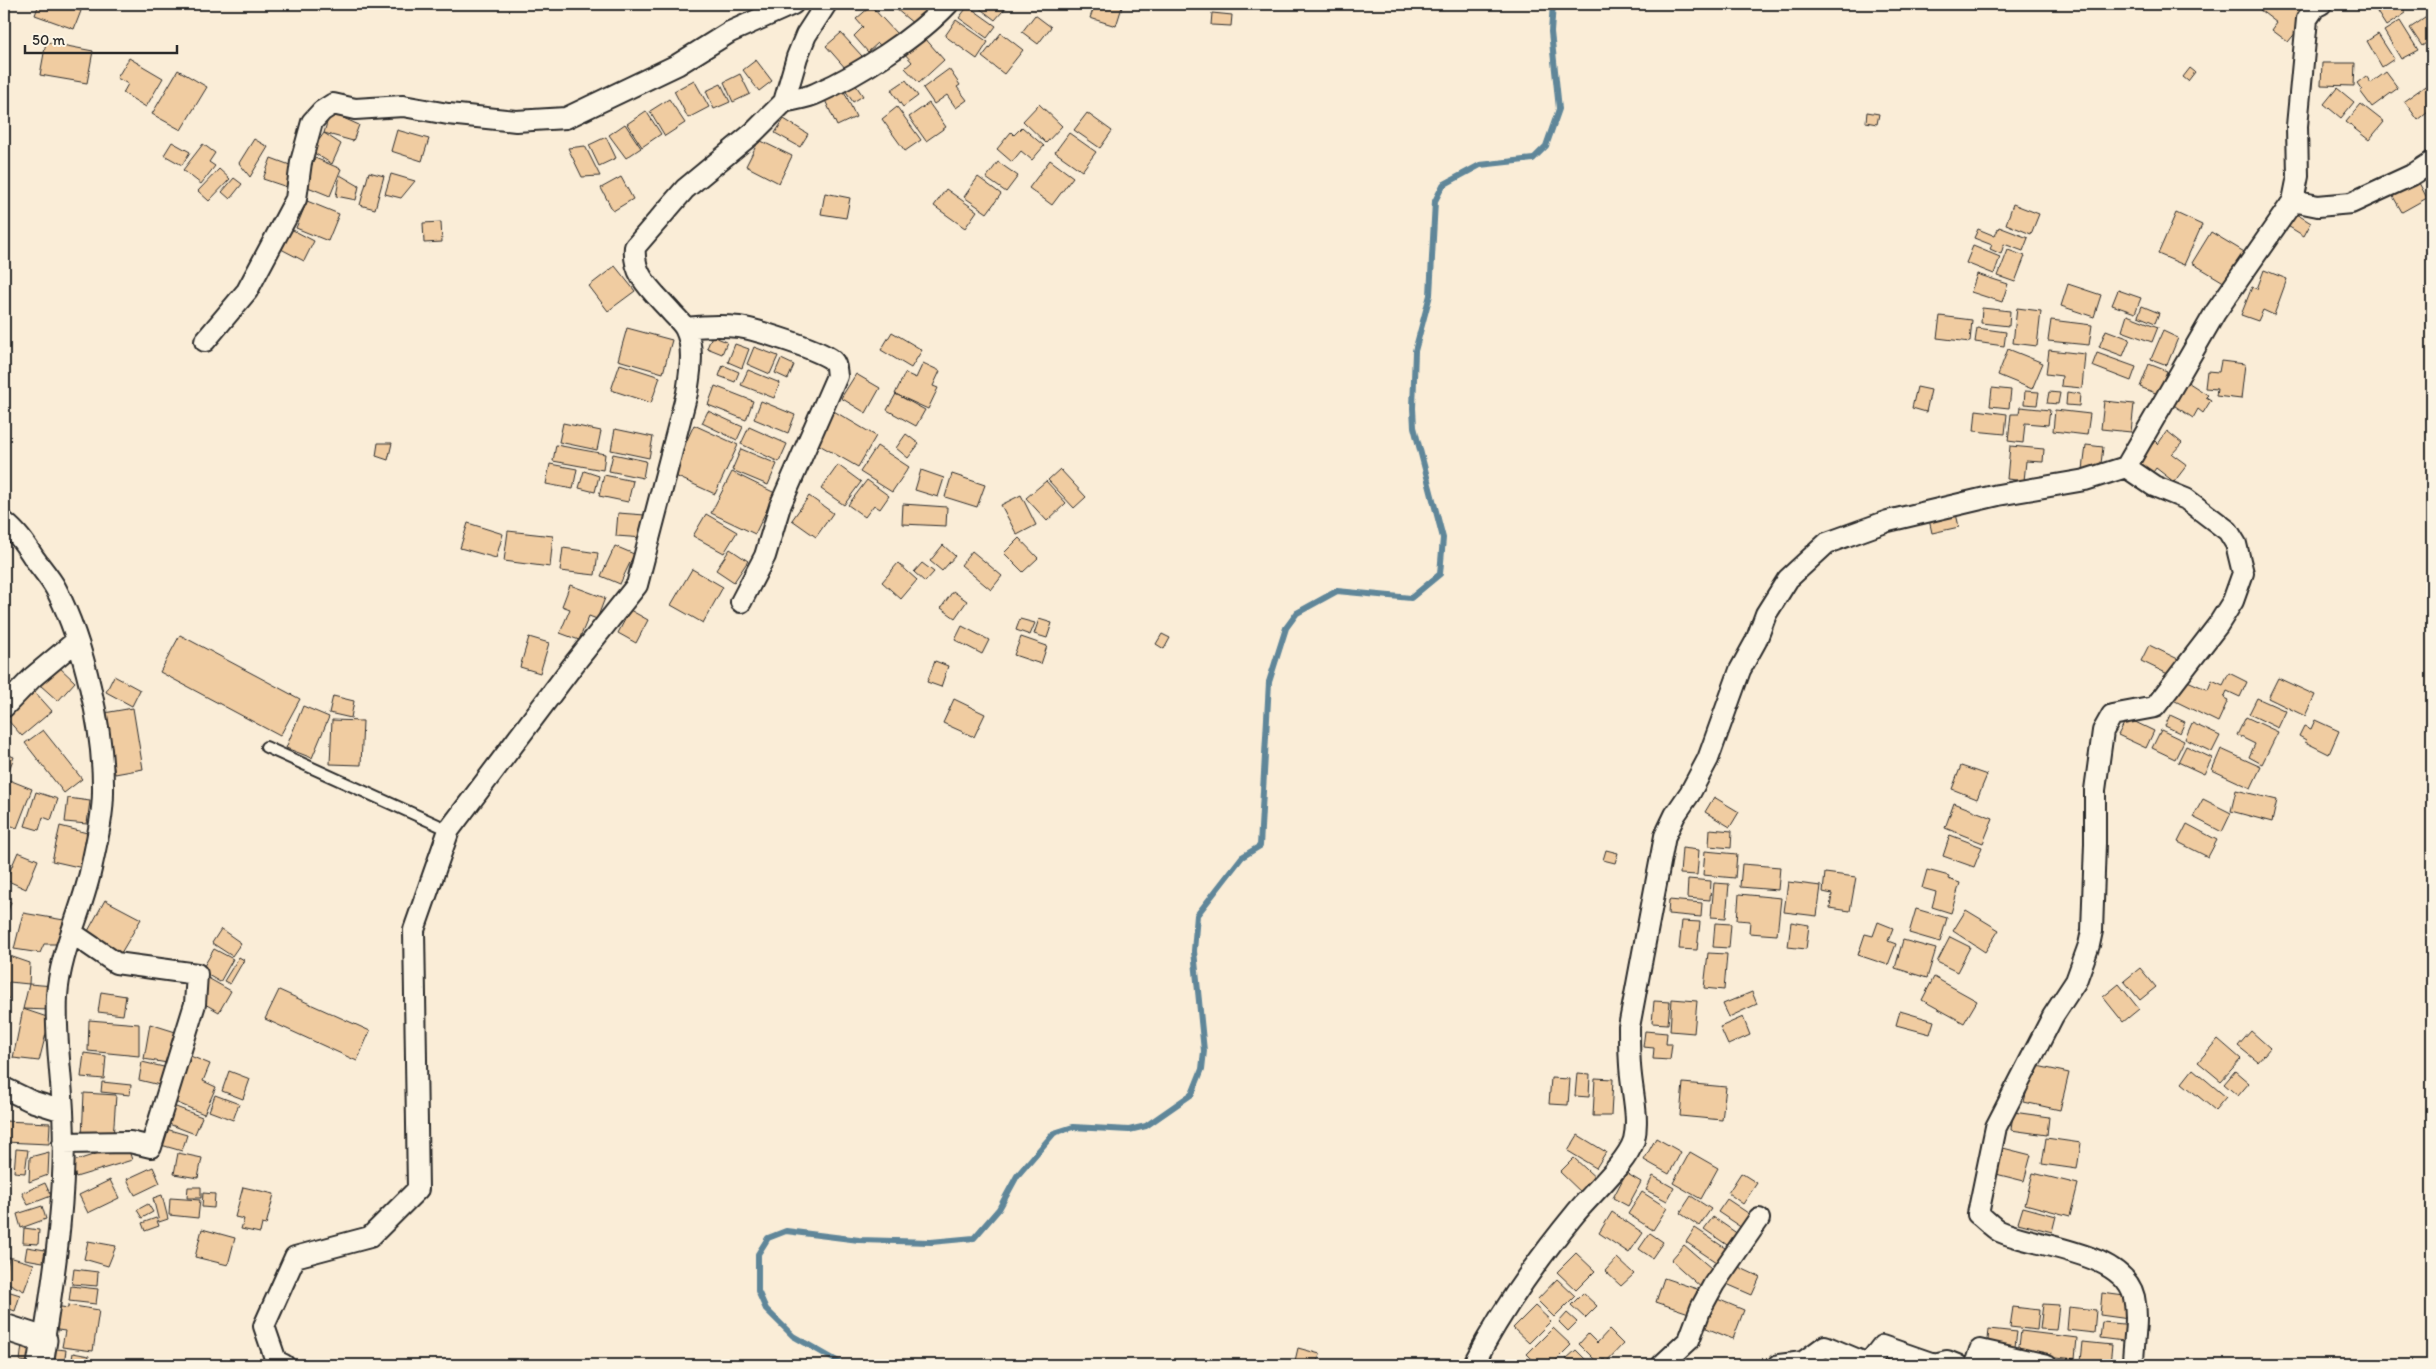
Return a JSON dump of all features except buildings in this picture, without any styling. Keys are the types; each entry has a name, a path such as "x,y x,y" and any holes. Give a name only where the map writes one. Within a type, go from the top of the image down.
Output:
{"street":[{"path":"204,342 246,291 296,199 301,162 312,122 322,111 333,104 355,108 403,106 448,114 516,121 566,118 677,65 730,32 793,4"},
{"path":"784,102 796,57 806,35 826,4"},
{"path":"284,1365 276,1361 264,1326 295,1256 370,1237 418,1189 414,930 449,830 579,657 637,585 687,392 691,363 690,345 685,328 637,272 634,257 635,247 685,189 754,132 784,102 819,92 857,72 891,51 948,4"},
{"path":"1473,1365 1498,1319 1519,1289 1574,1215 1628,1154 1634,1140 1636,1123 1629,1057 1629,1027 1665,836 1675,814 1690,793 1708,760 1740,670 1756,641 1766,614 1788,579 1827,543 1888,521 1998,495 2085,480 2126,467 2214,313 2293,202 2298,176 2297,126 2307,19 2315,7 2322,4"},
{"path":"2293,202 2318,206 2351,203 2412,175 2432,162"},
{"path":"685,328 710,325 741,327 814,351 833,360 836,366 837,376 780,506 765,556 741,602"},
{"path":"2126,467 2154,486 2186,499 2228,531 2236,544 2243,573 2233,601 2218,625 2155,707 2112,716 2104,731 2095,790 2092,931 2089,945 2076,981 2054,1016 1996,1127 1978,1214 1998,1230 2046,1243 2106,1265 2125,1279 2134,1296 2137,1329 2133,1365"},
{"path":"4,522 15,531 56,589 76,641 89,677 99,742 103,792 92,864 57,994 57,1050 63,1111 63,1182 57,1254 40,1365"},
{"path":"4,707 33,677 76,641"},
{"path":"63,1143 130,1142 151,1147 195,1004 197,974 116,963 72,933"},
{"path":"4,1088 31,1101 63,1111"},
{"path":"1662,1365 1689,1340 1701,1308 1714,1284 1759,1218"},
{"path":"4,1327 44,1340"},
{"path":"1778,1365 1803,1362 1824,1346 1868,1364 1882,1346 1934,1364 1947,1361 1957,1365"},
{"path":"1975,1365 1980,1350 2046,1365"}],"lane":[{"path":"266,746 449,830"}],"waterway":[{"path":"844,1365 793,1336 766,1309 758,1291 758,1254 768,1238 786,1231 859,1240 931,1242 974,1238 999,1209 1017,1176 1054,1133 1073,1127 1129,1130 1146,1126 1192,1094 1202,1069 1204,1051 1194,951 1197,915 1242,857 1260,846 1269,682 1286,628 1297,613 1337,591 1411,598 1440,574 1443,538 1414,427 1413,408 1415,351 1430,295 1435,201 1443,185 1480,165 1533,159 1546,146 1559,109 1551,32 1553,4"}]}
